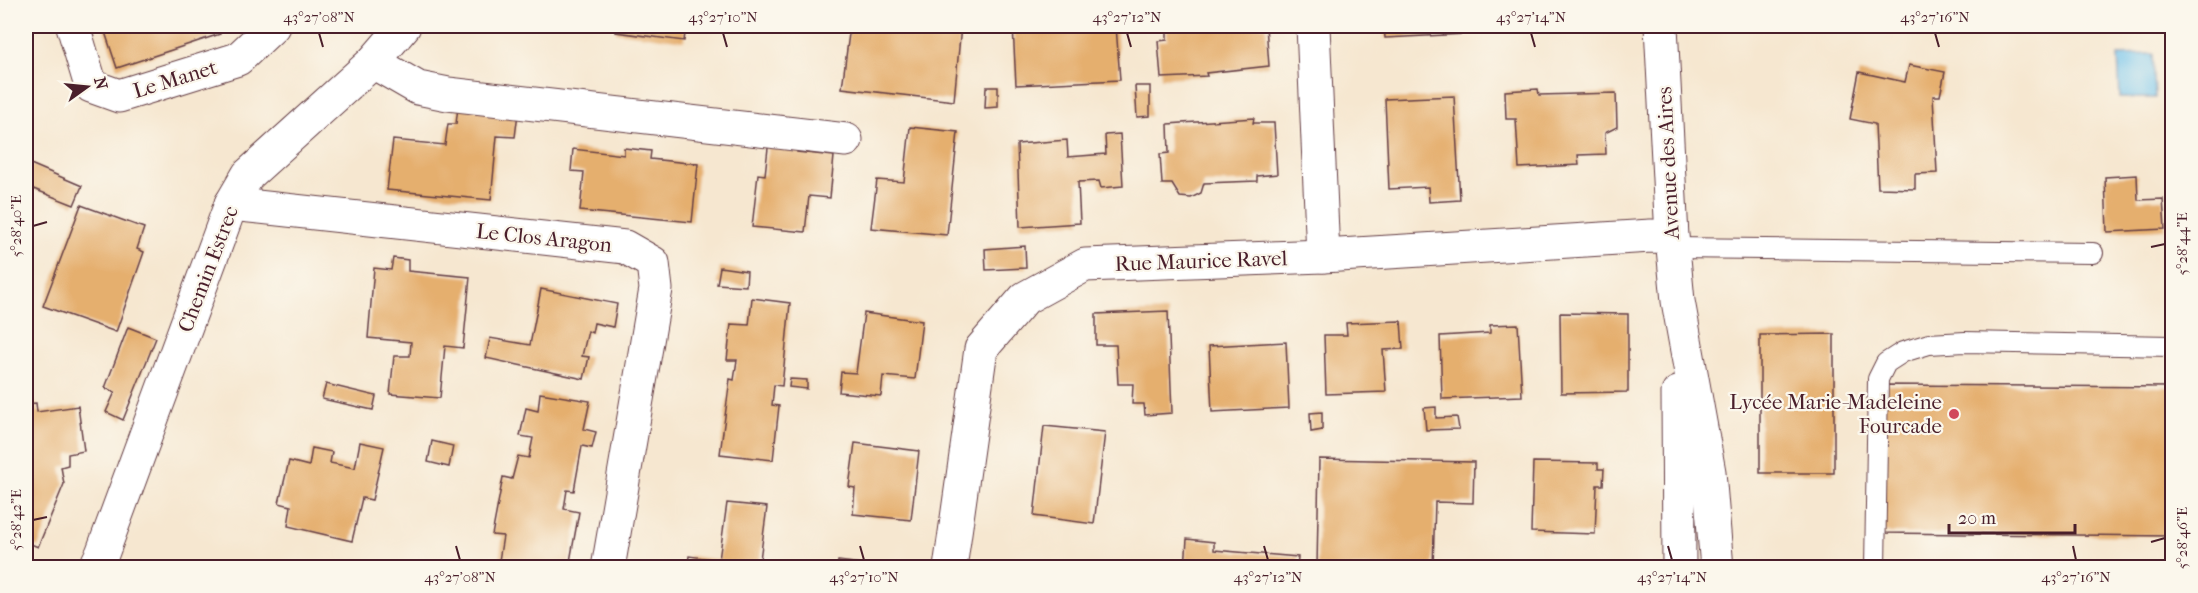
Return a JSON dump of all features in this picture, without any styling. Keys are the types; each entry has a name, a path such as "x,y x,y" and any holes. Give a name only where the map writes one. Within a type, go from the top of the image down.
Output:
{"street":[{"name":"Le Manet","path":"73,26 91,86 118,96 238,59 273,26"},
{"name":"Chemin Estrec","path":"94,567 102,554 231,204 248,175 373,62 404,26"},
{"path":"1313,26 1323,256"},
{"name":"Avenue des Aires","path":"1661,26 1672,243 1678,301 1709,472 1717,567"},
{"path":"373,62 418,88 448,94 846,140"},
{"name":"Le Clos Aragon","path":"231,204 625,247 653,263 656,289 608,567"},
{"name":"Rue Maurice Ravel","path":"950,567 981,350 1025,298 1085,266 1323,256 1651,236 1672,243"},
{"name":"Avenue des Aires","path":"1678,301 1679,567"}],"lane":[{"path":"1672,243 2093,254"},
{"path":"1875,567 1878,379 1886,363 1903,352 1929,344 1965,342 2172,346"}],"water":[{"path":"2153,54 2155,98 2120,98 2118,55"}],"building":[{"path":"103,26 217,26 220,34 117,68"},
{"path":"617,26 686,26 684,41 616,32"},
{"path":"850,26 961,26 954,101 842,88"},
{"path":"1013,26 1116,26 1120,80 1016,85"},
{"path":"1167,26 1266,26 1269,66 1206,73 1207,76 1161,78 1158,41 1167,40"},
{"path":"1384,26 1464,26 1465,34 1385,38"},
{"path":"1909,65 1945,72 1940,96 1933,96 1937,173 1915,174 1915,189 1878,188 1875,124 1850,119 1859,72 1905,82"},
{"path":"1135,86 1150,86 1150,116 1137,117"},
{"path":"986,87 998,87 998,107 985,108"},
{"path":"1538,89 1539,95 1616,93 1617,127 1605,133 1606,154 1578,155 1579,165 1519,168 1516,119 1506,119 1505,91"},
{"path":"1454,96 1460,200 1429,202 1428,187 1389,189 1385,99"},
{"path":"458,107 518,113 515,137 497,136 491,200 387,190 393,140 445,145 448,124 456,124"},
{"path":"1254,118 1253,123 1274,123 1277,174 1257,176 1257,181 1204,183 1201,193 1191,198 1180,197 1172,184 1162,184 1160,154 1169,153 1168,124"},
{"path":"910,127 958,132 947,235 871,228 877,180 904,182"},
{"path":"1120,134 1123,186 1101,188 1099,181 1078,182 1080,223 1020,227 1017,144 1067,140 1068,157 1106,154 1105,135"},
{"path":"769,139 798,142 797,152 834,156 830,198 809,196 805,232 752,227 758,174 765,175"},
{"path":"624,148 651,151 650,159 698,164 692,222 580,211 584,172 571,171 573,149 624,155"},
{"path":"26,162 82,186 74,205 26,186"},
{"path":"2137,175 2138,200 2163,199 2165,229 2107,232 2105,177"},
{"path":"81,205 144,228 137,249 144,252 116,332 43,306"},
{"path":"1025,246 1026,268 986,270 985,249"},
{"path":"393,258 408,260 408,271 470,277 463,348 445,346 440,398 390,394 394,356 410,356 411,342 368,338 374,268 391,270"},
{"path":"720,267 747,271 746,286 717,284"},
{"path":"541,289 617,304 613,327 594,323 592,333 588,331 582,356 589,357 584,379 486,358 490,338 530,345"},
{"path":"752,298 790,303 782,386 774,385 772,405 779,406 773,460 720,454 730,379 734,380 737,360 727,360 731,324 749,325"},
{"path":"1168,311 1172,413 1145,415 1144,404 1132,404 1133,384 1118,384 1116,345 1096,345 1096,314"},
{"path":"864,313 922,321 915,379 883,376 881,396 839,392 841,372 856,373"},
{"path":"1560,313 1628,314 1628,392 1561,393"},
{"path":"1401,321 1403,349 1383,350 1386,392 1326,394 1324,335 1347,335 1346,323"},
{"path":"1518,324 1522,396 1442,399 1440,336 1490,333 1490,325"},
{"path":"128,327 156,338 123,420 106,412 115,392 105,388"},
{"path":"1834,334 1834,473 1760,473 1760,335"},
{"path":"1286,342 1289,408 1212,412 1209,346"},
{"path":"790,379 807,380 807,389 789,387"},
{"path":"326,384 376,396 373,410 322,399"},
{"path":"1883,385 2172,387 2172,536 1882,533"},
{"path":"540,393 590,401 584,429 596,432 592,448 582,446 574,491 567,490 564,509 579,512 569,567 498,567 503,536 492,535 503,477 512,479 518,456 529,458 533,438 520,436 526,408 538,411"},
{"path":"36,403 37,412 78,406 84,451 68,454 68,465 61,467 64,484 38,547 26,542 26,475 28,469 26,404"},
{"path":"1436,407 1436,418 1457,417 1459,429 1426,430 1424,408"},
{"path":"1322,412 1322,430 1311,432 1310,413"},
{"path":"1044,426 1105,432 1094,524 1034,516"},
{"path":"432,441 453,446 449,467 428,462"},
{"path":"360,442 384,447 372,500 362,498 352,541 288,526 291,506 279,503 289,461 309,466 312,448 332,452 330,463 355,468"},
{"path":"855,443 919,451 911,520 853,514 855,488 849,487"},
{"path":"1319,459 1474,462 1473,503 1435,502 1433,567 1317,567"},
{"path":"1533,462 1598,463 1598,469 1604,469 1603,485 1597,485 1595,534 1531,532"},
{"path":"727,503 767,507 759,567 687,567 689,556 719,560"},
{"path":"1187,539 1214,542 1214,550 1298,557 1297,567 1185,567"},
{"path":"838,561 879,566 879,567 837,567"}],"place":[{"name":"Lycée Marie-Madeleine Fourcade","path":"1954,414"}]}
